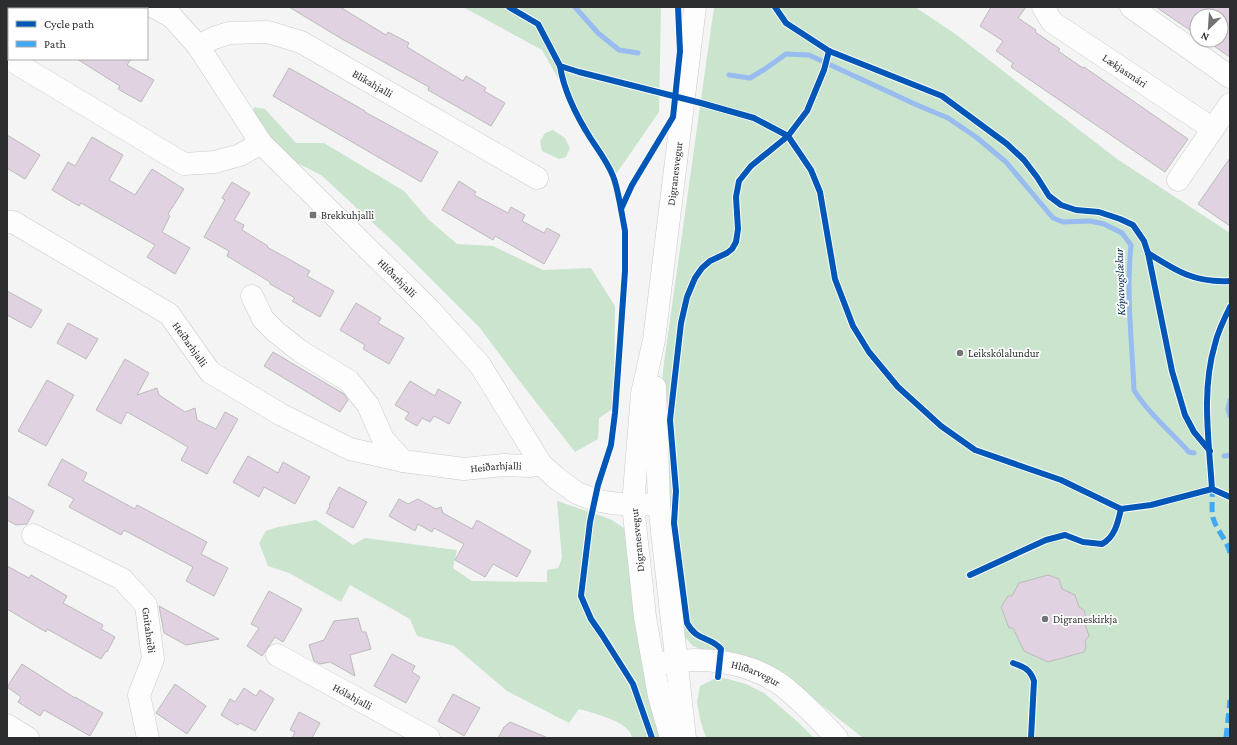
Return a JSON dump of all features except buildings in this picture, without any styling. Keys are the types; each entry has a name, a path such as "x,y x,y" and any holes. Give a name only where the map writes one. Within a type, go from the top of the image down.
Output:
{"street":[{"name":"Hlíðarhjalli","path":"154,7 172,17 198,46 261,143 430,310 480,365 541,464 555,477 577,493 600,501 633,505 659,504"},
{"name":"Digranesvegur","path":"671,738 661,702 645,617 633,505 642,394 654,340 695,7"},
{"name":"Lækjasmári","path":"1043,7 1052,22 1213,129"},
{"path":"1131,7 1230,77"},
{"name":"Blikahjalli","path":"198,46 229,33 268,32 301,42 537,178"},
{"path":"11,60 184,164 215,162 240,155 261,143"},
{"path":"1178,180 1230,104"},
{"name":"Heiðarhjalli","path":"7,222 14,222 169,314 210,372 216,376 280,414 350,449 403,462 464,469 504,464 530,466 541,464"},
{"path":"252,296 263,319 276,332 300,351 348,381 368,405 383,439 403,462"},
{"name":"Digranesvegur","path":"654,340 655,421 659,504 685,738"},
{"name":"Gnitaheiði","path":"33,535 122,579 146,605 153,659 139,695 148,738"},
{"name":"Hólahjalli","path":"276,655 429,738"},
{"name":"Hlíðarvegur","path":"653,664 677,660 700,660 727,662 756,671 783,686 837,738"},
{"path":"7,725 28,738"}],"green space":[{"path":"463,7 661,7 659,112 614,177 542,50"},
{"path":"714,7 915,7 954,33 1117,159 1230,233 1230,738 863,738 776,669 746,656 706,651 693,646 680,632 661,408 663,370"},
{"path":"254,107 265,109 296,143 324,143 404,191 428,219 457,244 493,246 543,270 591,268 615,306 614,408 599,418 598,439 575,452 480,328 398,246 321,175 285,157 252,114"},
{"path":"553,130 565,138 570,148 566,157 559,159 542,151 540,141 545,133"},
{"path":"557,501 610,519 627,530 663,738 632,738 630,732 618,723 579,709 569,723 507,691 454,646 417,636 410,619 350,585 341,602 289,573 268,566 259,543 266,531 278,527 316,520 353,545 365,538 457,550 453,568 472,581 547,582 547,570 558,568 562,558"},
{"path":"718,677 746,684 764,693 814,738 706,738 700,719 697,702 700,686"}],"waterway":[{"name":"Kópavogslækur","path":"575,7 598,33 619,50 638,53"},
{"name":"Kópavogslækur","path":"729,75 750,78 786,54 809,55 948,118 976,137 1006,162 1053,218 1063,222 1090,221 1104,224 1122,233 1131,245 1129,299 1134,390 1160,422 1189,452 1194,453"},
{"path":"1230,400 1228,409 1230,416"},
{"name":"Kópavogslækur","path":"1224,456 1230,455"}],"marked path":[{"path":"1212,487 1213,518 1227,544 1230,553"},
{"path":"1226,738 1230,700"}],"cycle path":[{"path":"509,7 538,24 560,66 754,118 788,136 811,170 820,192 835,279 853,326 869,352 898,387 941,426 975,450 1061,480 1121,509 1151,505 1212,489 1230,497"},
{"path":"652,738 633,684 591,619 581,596 590,522 598,485 611,445 615,413 625,271 625,231 621,209 632,185 673,117 680,51 678,7"},
{"path":"775,7 786,23 829,51 942,96 1007,144 1024,160 1049,196 1061,205 1076,210 1099,212 1133,225 1144,241 1148,253 1172,371 1185,415 1194,432 1210,451"},
{"path":"718,677 721,649 717,645 695,633 687,623 674,523 676,491 670,420 681,323 687,297 695,278 702,268 710,261 727,253 732,249 736,242 738,229 736,197 739,181 751,166 788,136 807,111 824,70 829,51"},
{"path":"560,66 568,95 576,113 611,171 616,184 621,209"},
{"path":"1148,253 1177,270 1196,278 1230,281"},
{"path":"1212,489 1207,416 1208,380 1216,339 1230,307"},
{"path":"970,575 1046,540 1065,535 1083,542 1102,544 1113,533 1121,509"},
{"path":"1013,663 1026,669 1031,674 1034,681 1031,738"}],"place":[{"name":"Brekkuhjalli","path":"313,215"},
{"name":"Leikskólalundur","path":"960,353"},
{"name":"Digraneskirkja","path":"1045,619"}]}
